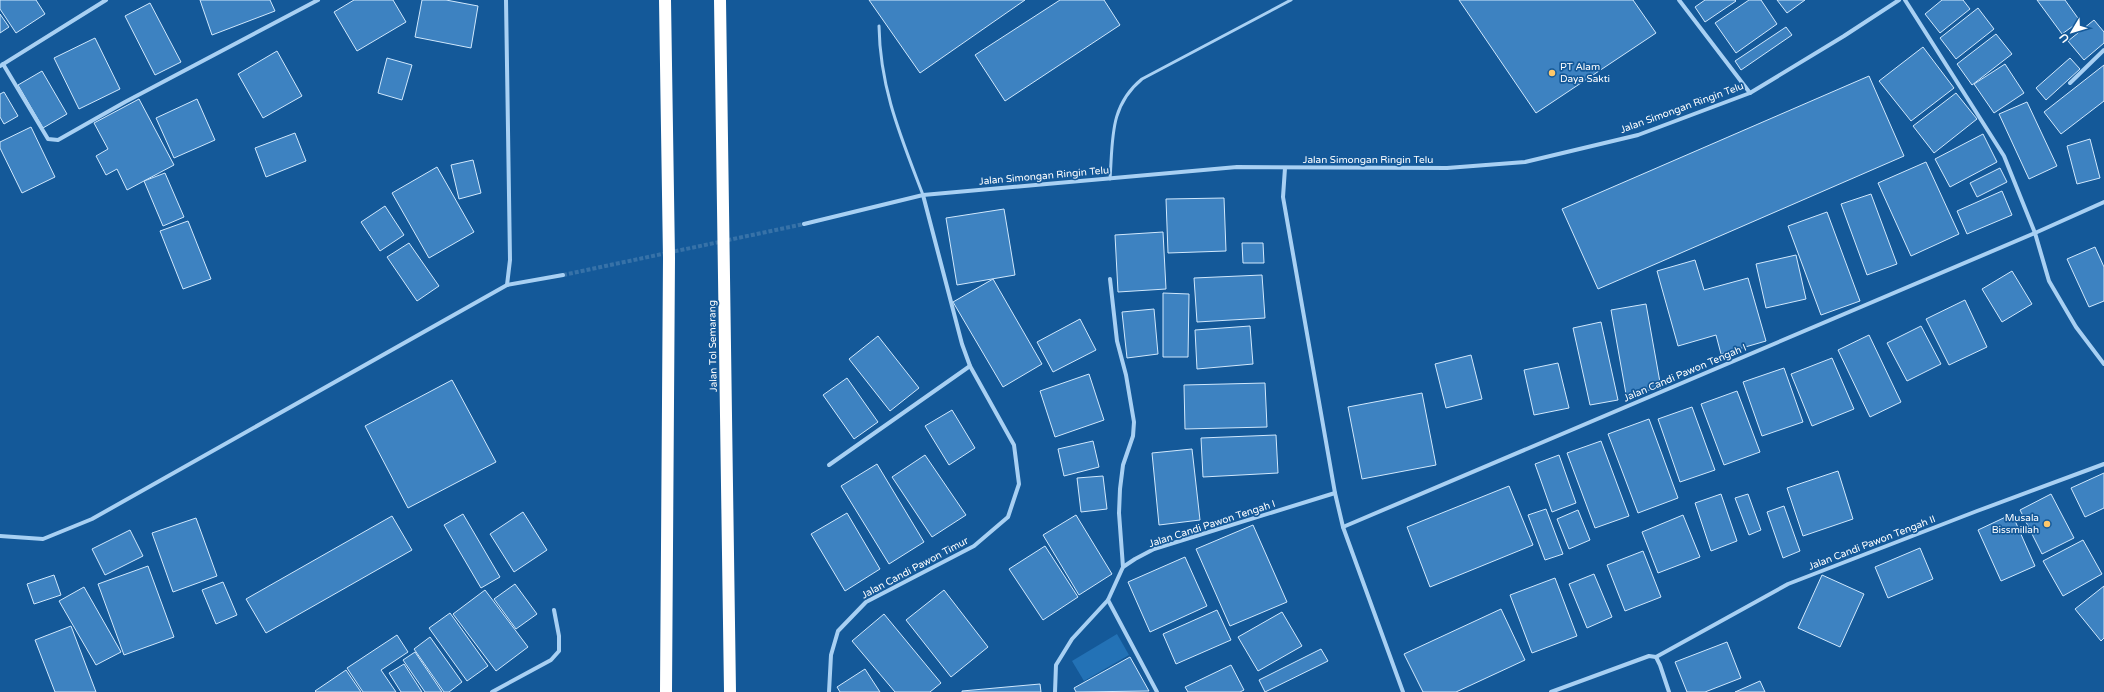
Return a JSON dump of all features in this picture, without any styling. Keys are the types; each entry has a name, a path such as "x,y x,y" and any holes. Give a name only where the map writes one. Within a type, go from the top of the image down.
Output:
{"highway":[{"path":"665,0 669,258 666,692"},
{"name":"Jalan Tol Semarang","path":"720,0 730,692"}],"street":[{"path":"106,0 2,65 48,139 58,140 125,102 318,0"},
{"path":"506,0 510,260 507,285"},
{"path":"1679,0 1750,93"},
{"name":"Jalan Simongan Ringin Telu","path":"804,224 923,195 1237,167 1447,168 1525,162 1638,135 1750,93 1844,36 1899,0"},
{"path":"1906,0 2004,156 2035,233 2049,281 2076,327 2104,364"},
{"path":"2070,83 2104,50"},
{"path":"1285,168 1283,197 1334,493 1343,527 1404,692"},
{"name":"Jalan Candi Pawon Timur","path":"829,692 831,655 838,631 866,602 974,546 1008,517 1019,484 1014,445 970,366 956,322 923,195"},
{"name":"Jalan Candi Pawon Tengah I","path":"1343,527 2035,233 2104,202"},
{"path":"0,536 43,539 92,519 507,285 562,275"},
{"path":"1055,692 1056,665 1072,639 1108,600 1123,568 1119,513 1120,489 1123,465 1133,436 1134,422 1126,375 1117,340 1110,279"},
{"path":"829,465 970,366"},
{"name":"Jalan Candi Pawon Tengah II","path":"1552,692 1649,656 1656,657 1788,584 2104,464"},
{"name":"Jalan Candi Pawon Tengah I","path":"1123,568 1135,559 1154,550 1334,493"},
{"path":"1108,600 1157,692"},
{"path":"492,692 551,660 559,651 559,636 554,610"},
{"path":"1656,657 1669,692"}],"lane":[{"path":"1110,178 1115,118 1120,103 1130,89 1142,79 1291,0"},
{"path":"879,26 880,59 892,114 923,195"}],"shaded area":[{"path":"1117,634 1129,655 1084,681 1072,661"}],"building":[{"path":"0,0 36,0 45,14 16,33 0,9"},
{"path":"200,0 270,0 275,11 212,35"},
{"path":"354,0 393,0 406,22 357,51 334,12"},
{"path":"422,0 446,0 478,6 471,48 415,37"},
{"path":"869,0 1025,0 920,73"},
{"path":"1060,0 1104,0 1120,25 1005,101 975,55"},
{"name":"PT Alam Daya Sakti","path":"1459,0 1633,0 1656,33 1536,113"},
{"path":"1705,0 1736,1 1705,22 1695,7"},
{"path":"1749,0 1761,0 1777,24 1736,53 1715,23"},
{"path":"1777,0 1805,0 1787,13"},
{"path":"1942,0 1963,0 1970,9 1940,33 1925,14"},
{"path":"2037,0 2065,0 2080,21 2062,34"},
{"path":"150,3 181,62 155,75 125,16"},
{"path":"1978,8 1994,29 1956,59 1940,38"},
{"path":"0,14 9,27 0,33"},
{"path":"2094,20 2104,32 2104,43 2084,60 2068,41"},
{"path":"1786,27 1792,35 1741,70 1735,61"},
{"path":"1996,34 2012,54 1972,85 1957,64"},
{"path":"95,38 120,89 79,109 54,58"},
{"path":"1923,47 1954,88 1911,121 1879,81"},
{"path":"277,51 302,96 263,118 238,74"},
{"path":"387,58 412,65 402,100 378,93"},
{"path":"2070,58 2080,69 2046,100 2036,88"},
{"path":"2005,64 2024,93 1994,113 1974,84"},
{"path":"2104,65 2104,101 2061,134 2044,112"},
{"path":"42,71 67,114 43,128 18,85"},
{"path":"1869,76 1904,156 1598,289 1562,209"},
{"path":"4,92 18,116 4,124 0,117 0,94"},
{"path":"1956,93 1977,119 1934,153 1913,126"},
{"path":"139,99 174,165 127,190 117,169 106,175 96,156 108,149 94,123"},
{"path":"197,99 215,140 174,158 156,118"},
{"path":"2027,102 2057,166 2029,179 1999,114"},
{"path":"31,127 55,177 22,193 0,148 0,142"},
{"path":"295,133 306,161 266,177 255,148"},
{"path":"1983,134 1997,162 1950,187 1935,159"},
{"path":"2090,139 2100,178 2077,184 2067,146"},
{"path":"473,160 481,193 459,199 451,165"},
{"path":"1926,162 1959,234 1911,256 1878,183"},
{"path":"437,167 474,232 429,258 392,193"},
{"path":"2000,168 2007,182 1977,197 1970,183"},
{"path":"165,173 184,217 163,226 144,181"},
{"path":"2002,191 2012,215 1967,234 1957,211"},
{"path":"1871,194 1897,264 1867,275 1841,204"},
{"path":"1224,198 1226,251 1168,253 1166,199"},
{"path":"385,206 404,235 380,251 361,222"},
{"path":"1004,209 1015,275 957,285 946,218"},
{"path":"1827,212 1860,301 1821,315 1788,226"},
{"path":"188,221 211,279 183,289 160,231"},
{"path":"1163,232 1166,289 1118,292 1115,235"},
{"path":"409,243 439,286 417,301 387,257"},
{"path":"1242,243 1263,243 1264,263 1243,263"},
{"path":"2095,247 2104,267 2104,301 2089,307 2067,259"},
{"path":"1796,255 1806,299 1766,308 1756,264"},
{"path":"1695,260 1704,290 1748,278 1766,341 1721,354 1716,335 1678,346 1657,271"},
{"path":"2012,271 2032,304 2002,322 1982,289"},
{"path":"1262,275 1265,318 1197,322 1194,278"},
{"path":"993,279 1042,364 1003,387 953,302"},
{"path":"1163,293 1189,294 1188,357 1163,357"},
{"path":"1965,300 1987,347 1949,365 1926,319"},
{"path":"1646,304 1661,388 1626,394 1611,310"},
{"path":"1154,309 1158,354 1127,358 1122,312"},
{"path":"1080,319 1096,350 1053,372 1037,342"},
{"path":"1601,322 1618,400 1590,405 1573,328"},
{"path":"1250,326 1253,364 1197,369 1195,330"},
{"path":"1921,326 1941,364 1907,381 1887,343"},
{"path":"1869,335 1901,402 1870,417 1838,350"},
{"path":"878,336 919,388 890,411 849,359"},
{"path":"1471,355 1482,399 1446,408 1435,364"},
{"path":"1832,358 1854,409 1812,426 1791,374"},
{"path":"1558,363 1569,408 1534,415 1524,370"},
{"path":"1784,368 1803,422 1762,436 1743,382"},
{"path":"1089,374 1104,420 1055,437 1040,391"},
{"path":"847,378 878,422 854,439 823,395"},
{"path":"452,380 496,462 408,508 365,426"},
{"path":"1265,383 1267,427 1185,429 1184,385"},
{"path":"1737,391 1760,452 1724,465 1701,404"},
{"path":"1422,393 1436,465 1362,479 1348,407"},
{"path":"1692,407 1715,470 1680,482 1658,419"},
{"path":"952,410 975,448 949,465 925,426"},
{"path":"1649,419 1678,498 1638,513 1608,434"},
{"path":"1276,435 1278,473 1203,477 1201,438"},
{"path":"1093,441 1099,467 1064,476 1058,449"},
{"path":"1601,441 1629,516 1595,528 1567,453"},
{"path":"1192,449 1200,520 1159,525 1152,453"},
{"path":"925,455 966,515 932,537 892,477"},
{"path":"1559,455 1576,503 1552,512 1535,464"},
{"path":"877,464 924,542 889,564 841,486"},
{"path":"1838,471 1853,519 1803,536 1787,488"},
{"path":"2104,473 2104,508 2085,517 2071,488"},
{"path":"1103,476 1107,509 1081,512 1077,478"},
{"path":"1509,486 1533,545 1430,587 1407,527"},
{"path":"1721,494 1737,541 1711,551 1695,503"},
{"path":"1748,494 1761,530 1749,535 1735,498"},
{"name":"Musala Bissmillah","path":"2051,494 2074,538 2042,554 2020,510"},
{"path":"1784,506 1800,551 1783,558 1767,512"},
{"path":"1546,509 1563,554 1545,560 1528,515"},
{"path":"1578,510 1590,540 1569,549 1557,519"},
{"path":"523,512 547,550 514,572 490,534"},
{"path":"847,513 880,569 845,591 811,534"},
{"path":"463,514 500,577 481,588 444,525"},
{"path":"2012,514 2035,566 2001,581 1978,530"},
{"path":"1076,515 1112,574 1079,595 1043,535"},
{"path":"1683,515 1700,557 1658,573 1642,532"},
{"path":"392,516 412,550 266,633 246,599"},
{"path":"196,518 217,576 173,592 152,533"},
{"path":"1253,525 1287,602 1230,626 1196,549"},
{"path":"130,530 143,556 105,575 92,549"},
{"path":"2083,540 2102,574 2063,596 2043,561"},
{"path":"1045,546 1078,597 1043,620 1009,569"},
{"path":"1920,548 1933,579 1888,598 1875,567"},
{"path":"1643,551 1661,597 1625,611 1607,565"},
{"path":"1185,557 1207,606 1150,632 1128,582"},
{"path":"148,566 174,637 124,655 98,584"},
{"path":"1594,574 1612,617 1587,628 1569,584"},
{"path":"54,575 61,595 34,604 27,584"},
{"path":"1822,575 1864,594 1840,647 1798,628"},
{"path":"1555,578 1577,636 1532,653 1510,595"},
{"path":"223,582 237,615 216,624 202,590"},
{"path":"515,584 537,614 516,629 494,599"},
{"path":"2104,586 2104,638 2101,641 2075,609"},
{"path":"84,587 121,652 96,665 59,601"},
{"path":"485,590 528,647 496,671 453,614"},
{"path":"944,590 988,647 951,677 906,620"},
{"path":"1501,609 1525,660 1456,692 1423,692 1404,654"},
{"path":"1217,610 1231,640 1176,664 1163,634"},
{"path":"1282,612 1302,646 1258,671 1238,637"},
{"path":"450,613 488,666 467,681 429,628"},
{"path":"884,614 941,683 930,692 895,692 852,641"},
{"path":"71,626 96,692 55,692 35,640"},
{"path":"397,635 408,652 381,670 396,692 363,692 347,668"},
{"path":"430,637 462,682 449,692 444,692 414,649"},
{"path":"1727,642 1741,678 1705,692 1687,692 1675,662"},
{"path":"1321,649 1328,661 1265,692 1259,680"},
{"path":"415,652 442,692 425,692 403,660"},
{"path":"1130,657 1149,691 1076,692 1074,688"},
{"path":"404,664 422,692 401,692 389,673"},
{"path":"1231,665 1244,690 1240,692 1188,692 1185,687"},
{"path":"865,669 880,692 840,692 837,687"},
{"path":"346,670 361,692 315,691"},
{"path":"1760,681 1765,692 1735,692"},
{"path":"1040,684 1041,692 962,692 962,691"}],"tunnel":[{"path":"563,275 804,224"}],"place":[{"name":"PT Alam Daya Sakti","path":"1552,73"},
{"name":"Musala Bissmillah","path":"2047,524"}]}
